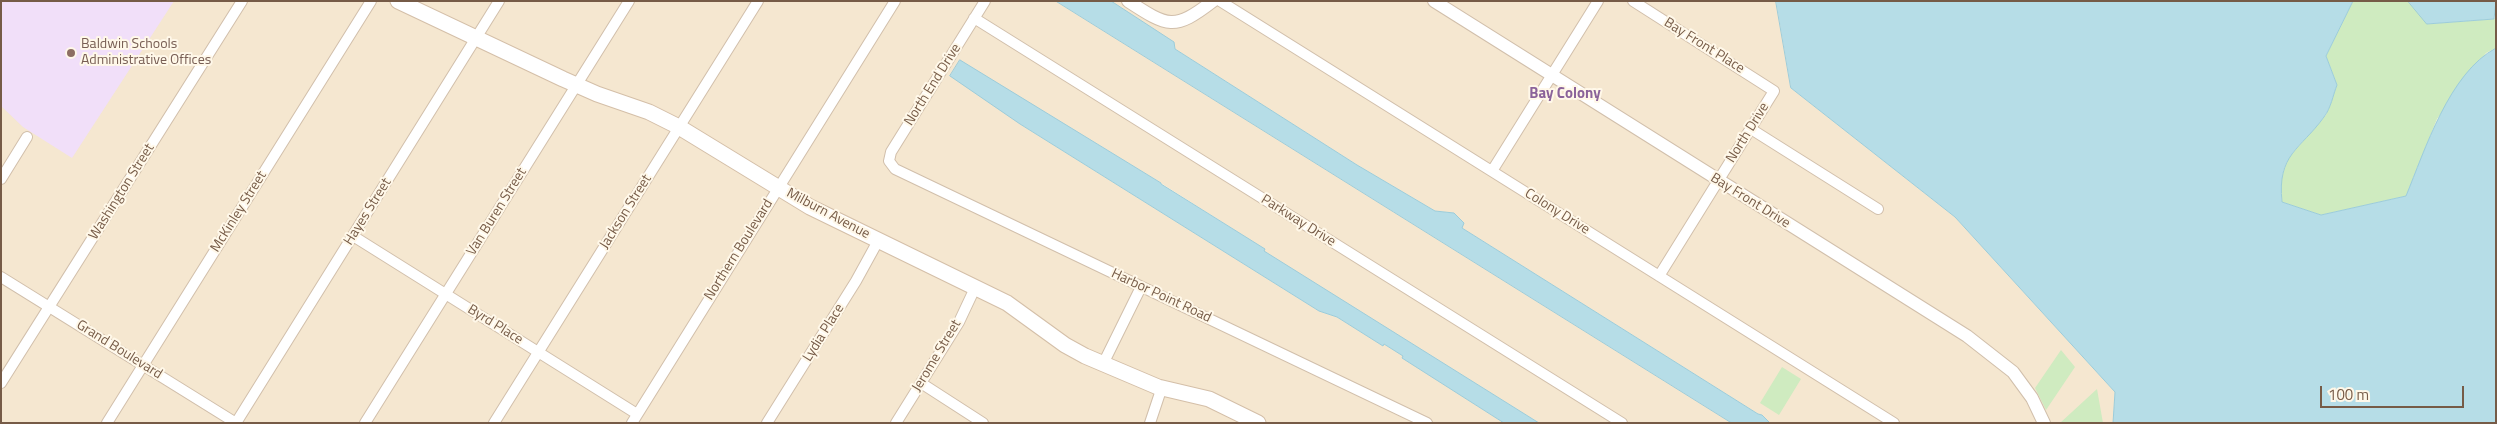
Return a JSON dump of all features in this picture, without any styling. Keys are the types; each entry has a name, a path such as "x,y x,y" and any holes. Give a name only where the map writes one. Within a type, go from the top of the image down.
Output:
{"main road":[{"name":"Milburn Avenue","path":"398,1 596,94 650,112 679,127 810,207 1008,303 1065,345 1103,364 1128,376 1209,399 1258,423"}],"street":[{"name":"Washington Street","path":"1,383 242,1"},
{"name":"McKinley Street","path":"107,423 371,1"},
{"name":"Hayes Street","path":"236,423 500,1"},
{"name":"Van Buren Street","path":"365,423 629,1"},
{"name":"Jackson Street","path":"494,423 758,1"},
{"name":"Northern Boulevard","path":"634,418 894,1"},
{"name":"North End Drive","path":"895,169 889,161 891,152 985,1"},
{"path":"1128,1 1156,19 1174,23 1190,19 1214,1"},
{"name":"Colony Drive","path":"1220,1 1894,423"},
{"name":"Bay Front Drive","path":"1434,1 1718,182 1967,336 2013,372 2032,398 2044,423"},
{"path":"1492,171 1598,1"},
{"name":"Bay Front Place","path":"1633,1 1774,91"},
{"name":"Parkway Drive","path":"974,18 1622,423"},
{"name":"North Drive","path":"1659,276 1774,91"},
{"path":"1751,129 1878,209"},
{"path":"1,179 27,137"},
{"name":"Harbor Point Road","path":"895,169 1427,423"},
{"name":"Byrd Place","path":"353,236 538,352 634,418"},
{"name":"Lydia Place","path":"768,423 856,281 878,241"},
{"name":"Grand Boulevard","path":"1,277 236,423"},
{"path":"1103,364 1141,286"},
{"name":"Jerome Street","path":"896,423 959,322 975,288"},
{"path":"922,383 982,423"},
{"path":"1150,423 1162,387"}],"shaded area":[{"path":"1,1 1056,1 1732,423 1539,423 1263,251 1264,249 1161,183 1047,114 1020,124 1319,311 1337,317 1382,345 1384,344 1404,356 1403,358 1504,423 1,423"},
{"name":"Baldwin Schools Administrative Offices","path":"1,1 174,1 72,158 23,127 1,106"},
{"path":"1111,1 1776,1 1791,88 1955,217 2115,392 2113,423 1770,423 1762,415 1462,228 1454,213 1435,211 1357,165 1175,49 1173,42"}],"green space":[{"path":"2353,1 2408,1 2428,24 2494,19 2496,16 2496,48 2486,53 2437,119 2406,196 2321,215 2282,202 2280,181 2288,158 2326,115 2337,85 2326,56"},
{"path":"2061,350 2075,367 2046,410 2035,388"},
{"path":"1782,367 1801,379 1779,415 1760,403"},
{"path":"2097,389 2103,423 2060,423"}],"water":[{"path":"1056,1 1111,1 1174,42 1175,49 1357,165 1435,211 1454,213 1464,223 1462,228 1762,415 1770,423 1732,423"},
{"path":"1776,1 2353,1 2326,56 2337,85 2330,106 2324,117 2292,154 2283,173 2281,186 2282,202 2321,215 2406,196 2430,136 2452,94 2465,75 2479,60 2496,48 2496,423 2113,423 2115,392 1955,217 1791,88"},
{"path":"2408,1 2496,1 2494,19 2427,24"},
{"path":"960,60 1161,183 1265,249 1264,251 1539,423 1504,423 1402,358 1403,356 1384,344 1383,346 1337,317 1319,311 1020,124 950,76"}],"place":[{"name":"Baldwin Schools Administrative Offices","path":"71,53"}],"district":[{"name":"Bay Colony","path":"1565,94"}]}
